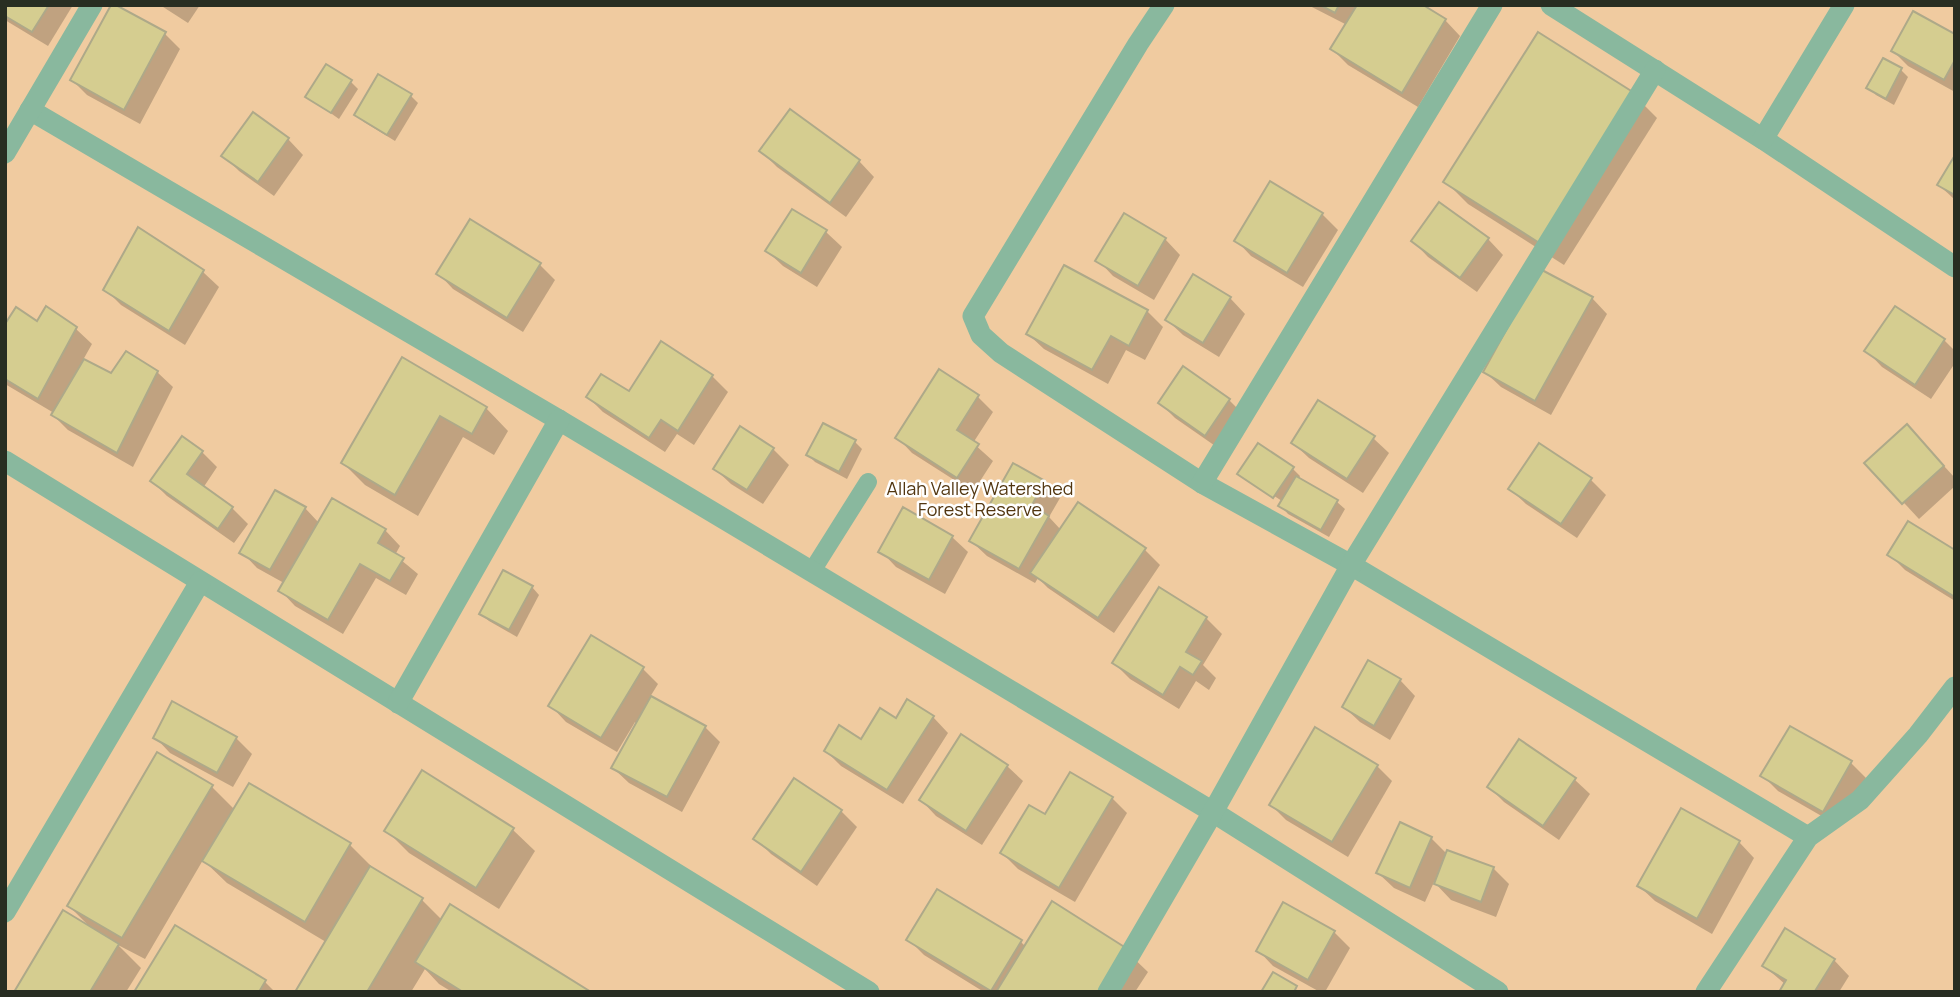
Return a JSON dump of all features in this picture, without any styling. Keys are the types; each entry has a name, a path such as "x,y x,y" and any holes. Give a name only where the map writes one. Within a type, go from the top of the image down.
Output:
{"street":[{"path":"5,153 92,5"},
{"path":"1164,5 973,316 981,335 1001,353 1202,483 1351,565 1808,837"},
{"path":"1202,483 1492,5"},
{"path":"1551,5 1763,139 1955,267"},
{"path":"1763,139 1844,5"},
{"path":"1108,992 1213,812 1351,565 1655,70"},
{"path":"30,110 812,571 1213,812 1498,992"},
{"path":"398,703 559,420"},
{"path":"5,461 869,992"},
{"path":"5,912 200,582"},
{"path":"1706,992 1808,837 1860,800 1918,735 1955,687"}],"lane":[{"path":"812,571 868,482"}],"green space":[{"name":"Allah Valley Watershed Forest Reserve","path":"5,5 1955,5 1955,992 5,992"}],"building":[{"path":"5,5 49,5 32,32 5,16"},
{"path":"111,5 116,5 166,32 124,110 70,80"},
{"path":"1320,5 1339,5 1335,13"},
{"path":"1357,5 1423,5 1446,19 1402,93 1330,49"},
{"path":"1913,11 1955,34 1955,60 1944,80 1891,51"},
{"path":"1538,32 1636,94 1541,244 1443,182"},
{"path":"1883,58 1902,68 1886,99 1866,88"},
{"path":"326,64 352,80 331,113 305,97"},
{"path":"378,74 412,94 387,135 354,115"},
{"path":"790,109 860,160 830,203 759,151"},
{"path":"253,112 289,138 258,182 221,156"},
{"path":"1955,155 1955,195 1937,185"},
{"path":"1270,181 1323,213 1287,273 1234,241"},
{"path":"1439,202 1489,238 1460,278 1411,241"},
{"path":"792,209 827,230 801,273 765,251"},
{"path":"1124,213 1166,238 1138,286 1095,261"},
{"path":"470,219 541,263 507,318 436,274"},
{"path":"138,227 204,270 169,331 103,290"},
{"path":"1064,265 1148,310 1129,346 1111,336 1092,370 1026,334"},
{"path":"1540,269 1593,297 1535,401 1483,372"},
{"path":"1193,274 1231,297 1203,343 1165,320"},
{"path":"46,306 77,327 38,399 5,379 5,324 16,307 37,321"},
{"path":"1895,306 1945,339 1915,385 1864,351"},
{"path":"661,341 713,375 678,431 661,420 649,438 586,397 601,374 629,391"},
{"path":"126,351 158,371 117,453 51,415 84,359 111,373"},
{"path":"402,357 487,407 472,434 440,416 395,495 341,463"},
{"path":"1183,366 1230,399 1205,436 1158,403"},
{"path":"939,369 979,395 957,430 979,444 957,478 895,438"},
{"path":"1318,400 1375,436 1347,479 1291,443"},
{"path":"823,423 856,440 839,472 806,455"},
{"path":"1907,424 1944,466 1902,504 1864,463"},
{"path":"740,426 774,448 747,490 713,469"},
{"path":"182,436 203,451 187,474 233,507 218,529 150,481"},
{"path":"1258,443 1294,467 1273,498 1237,474"},
{"path":"1539,443 1592,478 1561,524 1508,489"},
{"path":"1013,463 1045,481 1032,505 1049,516 1019,569 969,541"},
{"path":"1296,476 1338,500 1321,530 1278,506"},
{"path":"275,490 306,507 270,570 239,553"},
{"path":"332,498 386,529 378,543 404,558 390,581 360,564 328,620 278,591"},
{"path":"1078,502 1146,548 1098,618 1030,573"},
{"path":"903,507 953,536 929,580 878,552"},
{"path":"1908,521 1955,550 1955,597 1887,555"},
{"path":"503,570 533,586 509,630 479,614"},
{"path":"1159,587 1207,617 1186,652 1202,661 1193,675 1180,667 1163,695 1112,663"},
{"path":"591,635 644,667 601,738 548,706"},
{"path":"1368,660 1401,679 1374,726 1342,707"},
{"path":"651,696 706,726 667,797 611,768"},
{"path":"907,699 934,716 887,790 824,751 839,725 861,739 880,708 896,718"},
{"path":"172,701 237,737 217,773 153,738"},
{"path":"1790,726 1852,761 1823,812 1760,776"},
{"path":"1315,727 1378,765 1332,842 1269,805"},
{"path":"961,734 1008,765 966,831 919,800"},
{"path":"1519,739 1576,778 1543,826 1487,787"},
{"path":"157,752 213,785 122,938 67,906"},
{"path":"422,770 514,828 476,888 384,831"},
{"path":"1070,772 1113,797 1059,888 1000,853 1029,805 1045,814"},
{"path":"794,778 842,810 801,872 753,839"},
{"path":"249,783 351,843 305,922 202,861"},
{"path":"1681,808 1740,841 1697,919 1637,886"},
{"path":"1400,822 1432,837 1410,888 1376,873"},
{"path":"1447,850 1494,867 1481,902 1434,884"},
{"path":"370,866 423,898 367,992 295,992"},
{"path":"937,889 1022,940 991,991 906,940"},
{"path":"1052,901 1126,948 1099,992 996,992"},
{"path":"1283,902 1335,931 1308,980 1256,951"},
{"path":"450,904 591,992 463,992 415,962"},
{"path":"63,910 119,944 90,992 14,992"},
{"path":"175,925 266,980 259,992 134,992"},
{"path":"1785,928 1835,959 1815,991 1779,992 1786,980 1762,966"},
{"path":"1273,972 1297,986 1294,992 1261,992"}]}
